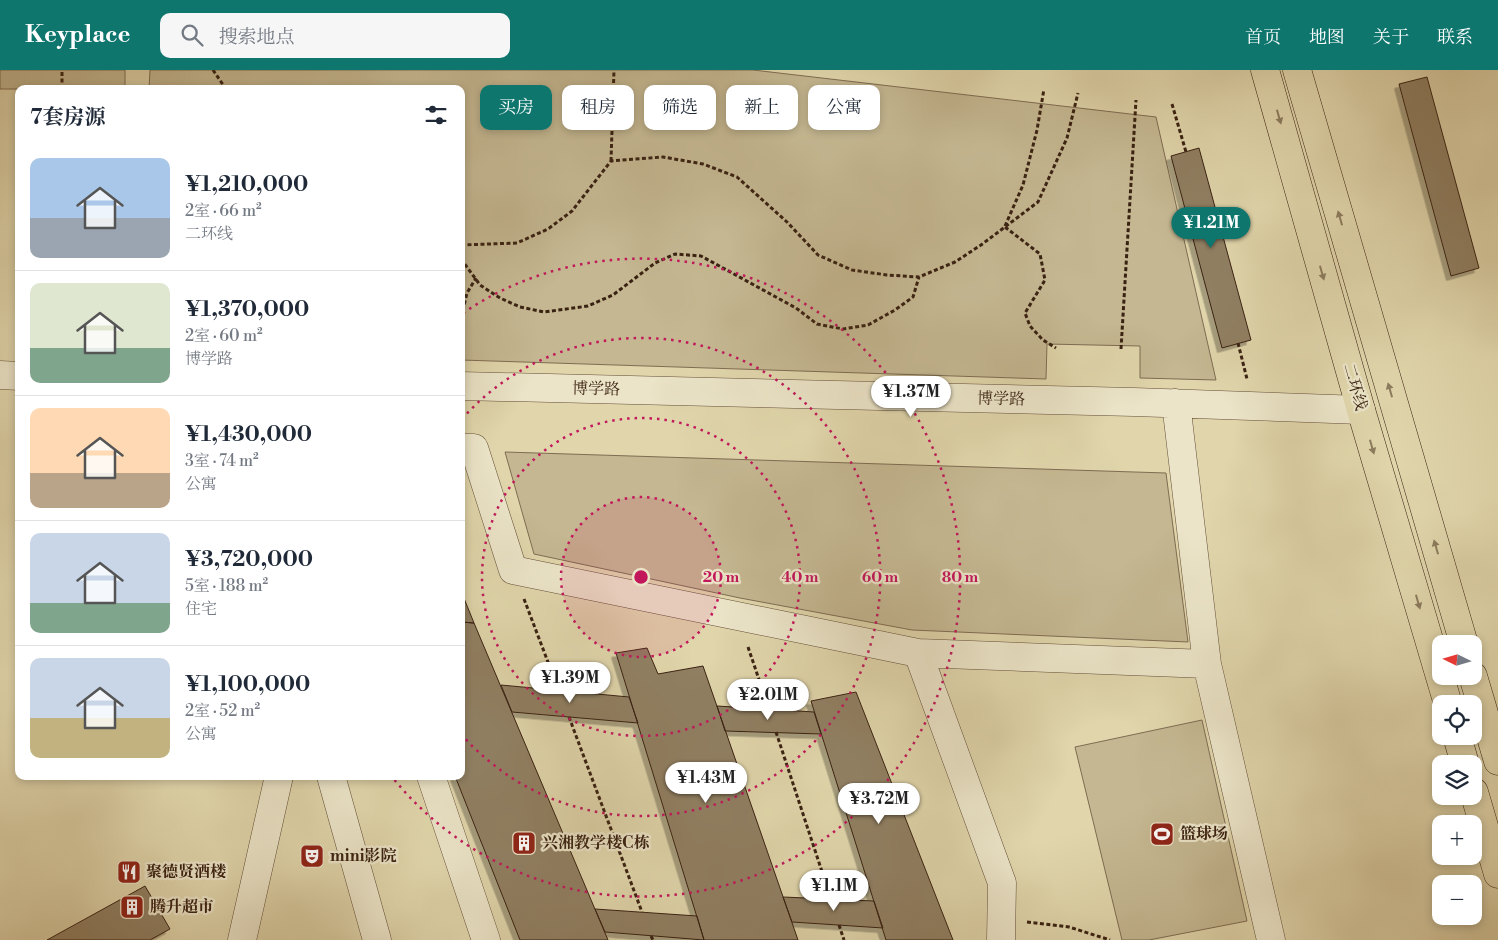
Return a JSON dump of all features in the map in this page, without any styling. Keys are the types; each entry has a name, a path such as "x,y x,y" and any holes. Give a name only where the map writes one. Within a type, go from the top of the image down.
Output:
{"highway":[{"name":"二环线","path":"1265,70 1361,410 1445,695"},
{"name":"二环线","path":"1297,70 1461,635"},
{"path":"1476,685 1498,761"},
{"path":"1478,805 1498,874"}],"street":[{"path":"0,375 15,376"},
{"name":"博学路","path":"465,386 1176,403 1361,410"},
{"path":"1176,403 1207,664 1266,940"},
{"path":"465,448 474,448 513,570 738,618 918,653 1207,664"},
{"path":"918,653 1002,883 1002,930"},
{"path":"242,940 278,780"},
{"path":"332,780 377,940"},
{"path":"432,780 486,940"}],"path":[{"path":"62,70 62,85"},
{"path":"212,70 223,85"},
{"path":"465,245 517,243 548,229 572,211 611,161 614,70"},
{"path":"1005,227 1023,185 1037,130 1044,89"},
{"path":"611,161 663,157 703,164 737,177 787,222 818,256 852,270 919,277 956,262 1038,202 1066,138 1078,93"},
{"path":"1121,349 1136,100"},
{"path":"1172,104 1186,152"},
{"path":"1005,227 1040,254 1045,280 1026,313 1030,326 1043,340 1056,348"},
{"path":"465,264 480,285 500,298 520,307 544,312 588,306 613,296 655,263 675,254 701,256 796,308 818,324 843,328 868,325 895,310 913,297 919,277"},
{"path":"465,301 467,293 476,278"},
{"path":"1238,343 1250,387"},
{"path":"513,570 559,691"},
{"path":"738,618 769,709"},
{"path":"569,718 642,912"},
{"path":"776,732 831,899"},
{"path":"839,925 844,940"},
{"path":"1002,930 1069,927 1110,940"}],"shaded area":[{"path":"0,70 125,70 125,85 15,85 15,89 0,89"},
{"path":"150,70 753,70 1156,117 1216,380 1140,378 1140,346 1047,344 1046,379 465,360 465,85 149,85"},
{"path":"505,452 1166,473 1188,642 912,630 740,598 534,554"},
{"name":"篮球场","path":"1202,720 1247,921 1149,940 1122,940 1075,747"}],"building":[{"path":"1427,77 1479,268 1451,276 1399,84"},
{"path":"1199,148 1251,340 1222,348 1171,156"},
{"path":"465,601 474,623 465,622"},
{"name":"兴湘教学楼C栋","path":"465,622 474,623 608,940 520,940 457,780 465,780"},
{"path":"647,648 658,674 703,666 798,940 704,940 616,653"},
{"path":"501,685 629,697 638,723 512,712"},
{"path":"856,692 953,940 886,940 811,701"},
{"path":"717,706 814,712 821,734 725,731"},
{"name":"腾升超市","path":"145,886 170,929 150,940 47,940"},
{"path":"783,897 874,901 883,928 792,922"},
{"path":"595,909 697,916 704,940 605,932"}],"place":[{"name":"篮球场","path":"1162,834"},
{"name":"兴湘教学楼C栋","path":"524,843"},
{"name":"mini影院","path":"312,856"},
{"name":"聚德贤酒楼","path":"129,872"},
{"name":"腾升超市","path":"132,907"}]}
